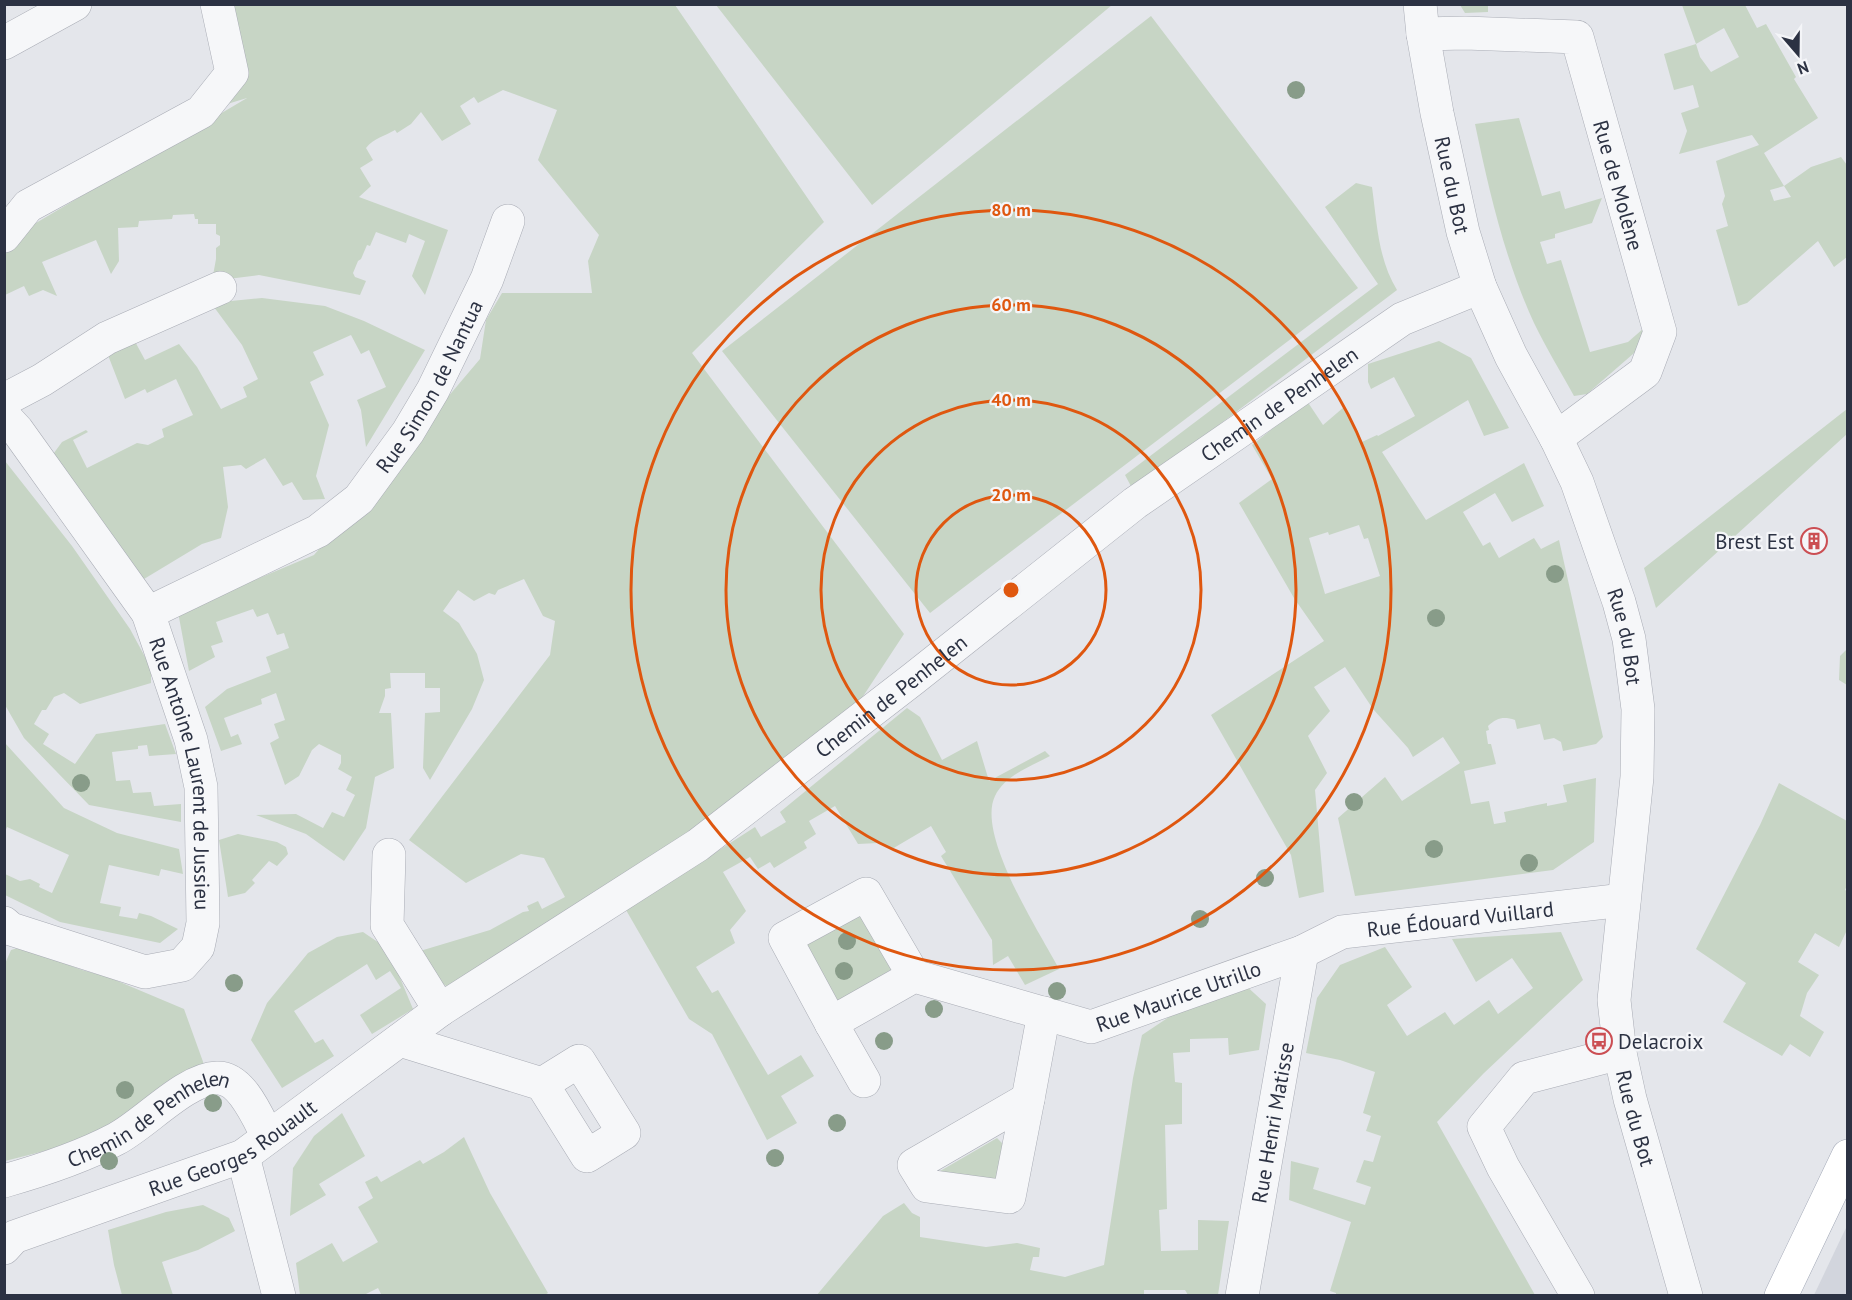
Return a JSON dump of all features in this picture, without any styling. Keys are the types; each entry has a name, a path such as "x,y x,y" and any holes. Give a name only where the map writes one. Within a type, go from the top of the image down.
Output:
{"main road":[{"path":"1785,1294 1848,1156"}],"street":[{"path":"4,44 75,4"},
{"path":"4,236 27,206 201,112 232,73 218,4"},
{"name":"Rue du Bot","path":"1422,19 1437,113 1453,189 1480,287 1511,356 1556,438 1577,482 1619,602 1629,639 1638,709 1637,765 1614,1000 1620,1053 1630,1099 1686,1296"},
{"name":"Rue de Molène","path":"1422,19 1465,33 1577,37 1660,332 1645,372 1556,438"},
{"name":"Rue Simon de Nantua","path":"318,531 359,499 408,432 433,390 487,279 508,221"},
{"name":"Chemin de Penhelen","path":"440,1010 698,844 913,679 1136,503 1392,325 1480,287"},
{"path":"4,400 42,380 107,338 220,288"},
{"name":"Rue Antoine Laurent de Jussieu","path":"4,416 17,430 148,613 191,740 201,787 203,923 198,947 182,965 145,972 7,933"},
{"name":"Rue Antoine Laurent de Jussieu","path":"148,613 318,531"},
{"path":"389,855 387,925 440,1010"},
{"path":"831,1023 914,976 866,894 786,938 831,1023 864,1081"},
{"name":"Rue Édouard Vuillard","path":"1302,952 1342,932 1624,900"},
{"name":"Rue Maurice Utrillo","path":"914,976 1091,1027 1302,952"},
{"name":"Rue Henri Matisse","path":"1242,1296 1302,952"},
{"name":"Rue Georges Rouault","path":"4,1248 14,1237 256,1146 440,1010"},
{"path":"1028,1099 1044,1013"},
{"path":"400,1040 542,1084"},
{"path":"1578,1296 1503,1167 1484,1127 1524,1078 1620,1053"},
{"name":"Chemin de Penhelen","path":"4,1181 61,1164 118,1138 195,1083 218,1077 238,1086 251,1105 279,1296"}],"shaded area":[{"path":"1847,1226 1847,1295 1814,1295 1843,1234"}],"green space":[{"path":"217,5 675,5 824,222 692,353 904,634 858,704 684,842 449,988 439,981 420,951 490,930 529,911 527,906 538,901 542,909 565,897 544,858 521,854 466,883 409,840 550,655 555,621 543,616 524,579 498,590 495,595 489,593 474,601 458,590 443,611 459,623 477,654 484,680 472,709 430,780 423,768 425,713 440,712 440,688 425,688 425,673 390,673 391,688 385,689 379,713 391,713 394,768 375,777 366,828 344,861 306,834 256,815 296,814 323,828 332,812 344,817 355,795 346,790 352,777 338,769 341,755 319,744 312,750 299,776 285,785 270,743 279,738 274,724 285,720 276,693 261,699 262,704 224,718 231,737 238,734 242,744 221,751 205,707 227,689 271,672 266,657 289,648 284,633 277,635 268,613 257,617 253,609 216,622 223,642 211,646 215,657 189,671 178,612 314,555 480,359 486,320 502,293 592,293 588,261 599,235 538,160 557,110 503,90 478,103 474,97 460,106 471,124 442,141 421,112 411,124 397,133 395,130 372,142 366,148 373,160 360,168 371,186 359,197 448,230 425,295 412,276 425,241 409,234 406,243 376,232 353,273 355,277 366,281 360,295 259,275 212,281 216,248 220,245 220,236 216,234 216,224 198,224 198,219 195,219 194,214 173,215 172,219 139,221 138,227 118,228 119,261 111,274 96,240 42,262 57,296 43,290 29,296 24,286 5,295 5,247 14,236 247,98 201,112 232,73"},
{"path":"716,5 1112,5 872,205"},
{"path":"1460,5 1488,5 1488,12 1465,13"},
{"path":"1682,5 1745,5 1757,28 1766,24 1796,77 1794,79 1818,118 1764,153 1784,186 1811,167 1841,157 1847,165 1847,257 1834,267 1818,241 1747,303 1738,306 1716,230 1728,226 1722,204 1725,196 1716,161 1759,145 1752,135 1679,154 1687,131 1681,113 1699,107 1693,85 1674,90 1664,54 1696,44","holes":["1724,28 1739,57 1711,72 1700,57 1696,44","1784,186 1791,197 1774,201 1770,190"]},
{"path":"1151,16 1358,288 930,613 722,351"},
{"path":"1519,118 1542,196 1560,191 1565,209 1602,198 1592,223 1555,234 1555,238 1540,242 1547,264 1561,260 1590,352 1628,342 1644,328 1641,347 1587,394 1574,396 1534,323 1506,250 1492,200 1475,124"},
{"path":"1356,183 1372,187 1382,253 1397,290 1133,490 1125,475 1378,284 1325,207"},
{"path":"262,298 325,306 364,321 425,350 366,447 361,410 357,400 386,387 369,350 361,354 351,335 313,352 324,375 310,382 329,425 316,476 325,499 303,500 292,482 283,486 265,458 246,469 241,465 223,467 228,507 221,538 202,544 144,579 51,457 62,442 86,430 88,432 73,440 87,468 137,443 148,445 164,437 162,429 193,415 176,379 147,393 145,389 125,399 106,350 132,336 145,360 179,344 197,367 221,409 247,397 243,387 258,379 242,345 211,303"},
{"path":"1439,341 1471,358 1509,428 1484,436 1468,400 1382,452 1426,520 1524,463 1544,506 1512,522 1495,493 1463,512 1483,546 1490,542 1499,558 1534,538 1541,549 1559,540 1603,737 1596,744 1563,751 1561,742 1554,738 1544,740 1540,724 1517,729 1515,720 1500,718 1488,726 1489,730 1486,731 1488,744 1491,744 1496,764 1464,771 1471,804 1489,801 1494,824 1506,822 1504,812 1547,803 1547,806 1567,802 1563,785 1596,778 1594,842 1553,870 1355,896 1338,818 1385,777 1402,801 1460,763 1443,737 1413,757 1408,748 1373,709 1345,667 1314,687 1330,711 1308,736 1327,773 1315,790 1324,892 1299,898 1291,855 1211,715 1324,641 1294,598 1239,503 1272,479 1252,445 1307,401 1323,425 1344,407 1362,442 1415,416 1394,377 1371,389 1368,382 1368,364","holes":["1359,525 1364,539 1368,538 1380,576 1325,594 1309,538 1328,532 1329,535"]},
{"path":"1847,409 1847,434 1656,608 1644,568"},
{"path":"5,461 72,546 130,629 151,668 151,683 80,704 64,693 54,697 46,710 42,710 34,724 49,734 43,744 75,764 96,734 165,724 176,754 149,756 147,745 138,746 138,749 112,752 116,781 130,780 133,793 151,792 154,806 181,804 181,822 89,805 24,738 5,705"},
{"path":"1847,649 1847,685 1839,680 1840,656"},
{"path":"907,708 920,717 942,760 977,741 989,781 1045,751 1050,756 1005,782 995,796 992,813 994,834 1013,884 1059,969 1025,985 1008,956 993,965 992,940 941,856 946,852 931,826 892,849 878,843 858,844 835,806 809,821 816,834 804,842 807,848 774,868 770,862 758,869 750,857 723,872 746,911 730,930 735,943 696,967 712,993 718,990 768,1075 801,1055 814,1076 781,1096 797,1123 767,1140 712,1034 689,1019 626,910 755,827 761,837 786,822 780,812"},
{"path":"5,743 64,808 117,833 179,849 183,874 161,869 159,876 109,865 100,903 121,907 119,916 137,919 139,913 178,929 160,943 60,922 5,895 5,874 20,881 30,879 40,884 39,887 52,893 69,855 7,827 5,832"},
{"path":"1779,783 1847,821 1848,883 1845,890 1847,891 1847,930 1839,947 1815,933 1798,962 1819,975 1807,993 1800,1016 1824,1032 1810,1057 1790,1044 1782,1056 1723,1022 1746,983 1696,949"},
{"path":"238,834 277,842 286,847 288,854 277,866 269,861 252,880 255,883 245,893 228,897 219,840"},
{"path":"858,910 892,969 834,1007 798,944"},
{"path":"363,932 388,949 413,1009 372,1034 360,1015 401,988 390,971 376,980 367,964 294,1011 315,1043 323,1039 334,1056 282,1088 251,1040 267,1003 308,953 337,937"},
{"path":"1561,932 1583,980 1484,1073 1437,1122 1535,1295 1336,1295 1330,1291 1351,1222 1289,1200 1291,1161 1319,1168 1313,1189 1365,1205 1371,1187 1356,1182 1364,1160 1373,1162 1381,1136 1366,1131 1371,1116 1363,1113 1375,1072 1340,1060 1306,1053 1317,998 1340,965 1385,947 1412,987 1387,1005 1407,1036 1445,1012 1454,1025 1489,1000 1498,1014 1533,988 1512,958 1476,982 1452,939"},
{"path":"21,947 82,970 108,977 184,1009 206,1070 96,1138 5,1161 4,966 11,950"},
{"path":"1243,983 1266,1004 1259,1050 1229,1055 1228,1038 1190,1039 1190,1052 1173,1053 1175,1082 1182,1083 1182,1124 1165,1125 1167,1209 1159,1210 1161,1251 1198,1250 1198,1220 1229,1221 1218,1295 1188,1295 1185,1290 1144,1290 1144,1296 816,1296 883,1216 904,1203 912,1213 920,1217 920,1237 986,1247 1017,1243 1040,1248 1039,1257 1033,1257 1030,1270 1065,1277 1104,1265 1133,1078 1142,1035 1181,1009"},
{"path":"342,1113 365,1156 319,1184 326,1195 290,1216 293,1168 314,1136"},
{"path":"464,1137 490,1193 548,1293 543,1296 382,1296 378,1288 364,1295 300,1295 296,1263 332,1243 343,1262 378,1242 358,1207 373,1198 365,1182 377,1176 381,1182 420,1160 423,1164"},
{"path":"997,1138 1004,1145 994,1188 935,1174"},
{"path":"203,1205 229,1218 235,1231 198,1250 162,1262 173,1295 122,1295 108,1230 166,1212"}],"place":[{"name":"Brest Est","path":"1814,541"},
{"name":"Delacroix","path":"1599,1041"}]}
